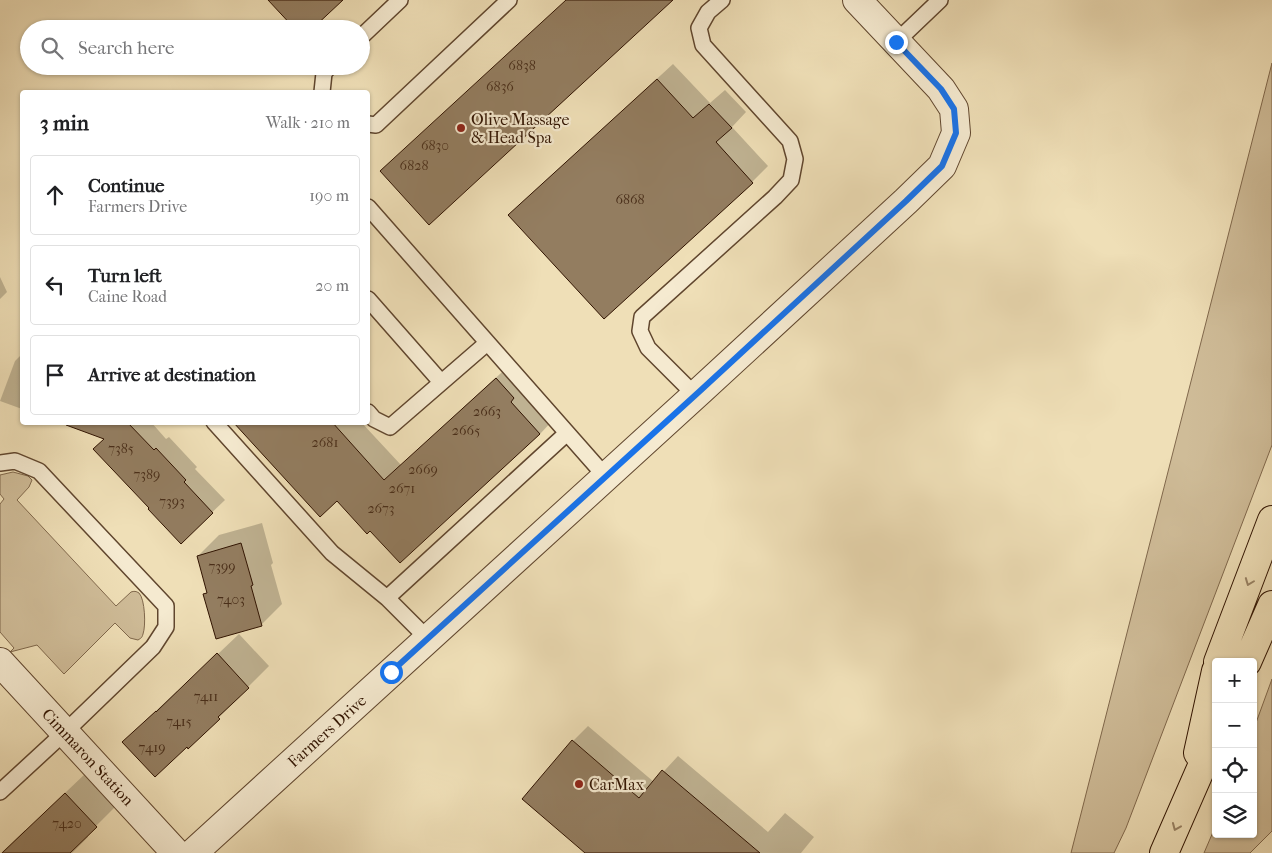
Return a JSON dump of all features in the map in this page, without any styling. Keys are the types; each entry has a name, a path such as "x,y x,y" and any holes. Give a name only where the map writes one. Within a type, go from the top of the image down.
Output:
{"highway":[{"path":"1220,658 1272,520"},
{"path":"1249,658 1272,605"},
{"path":"1189,795 1212,689"},
{"path":"1164,853 1212,743"}],"street":[{"path":"860,1 896,42"},
{"name":"Farmers Drive","path":"193,853 606,477 942,166 956,133 954,109 941,89 896,42"},
{"name":"Cimmaron Station","path":"0,662 176,853"}],"lane":[{"path":"370,28 400,0"},
{"path":"370,124 376,125 509,0"},
{"path":"695,395 648,348 640,331 642,317 791,180 795,159 790,140 702,45 699,28 708,12 722,0"},
{"path":"896,42 940,0"},
{"path":"322,90 324,75"},
{"path":"370,209 606,477"},
{"path":"370,301 441,382"},
{"path":"370,414 374,419 390,427 487,343"},
{"path":"217,425 332,553 387,598 428,639"},
{"path":"387,598 567,433"},
{"path":"0,463 15,461 39,471 166,606 166,628 153,647 0,792"}],"shaded area":[{"path":"1272,63 1272,445 1126,828 1114,853 1071,853"},
{"path":"13,472 28,476 32,480 29,487 17,500 116,606 131,592 139,593 143,601 145,619 141,638 138,640 130,638 115,623 64,674 37,645 10,652 14,648 0,632 0,504 4,499 0,494 0,475"},
{"path":"1272,679 1272,831 1250,853 1204,853 1212,834 1212,838 1257,838 1257,720"}],"building":[{"path":"268,0 343,0 322,20 287,20"},
{"path":"566,0 673,0 429,225 380,171"},
{"path":"657,79 693,118 709,104 732,128 716,142 753,183 604,319 508,215"},
{"path":"496,378 514,398 511,402 540,434 400,563 370,531 367,534 337,501 320,517 236,425 335,425 384,480"},
{"path":"66,425 130,425 154,450 156,448 213,513 181,544 93,449 104,439"},
{"path":"241,543 262,626 216,639 203,594 207,593 197,556"},
{"path":"217,653 249,688 218,717 220,719 155,777 122,742"},
{"name":"CarMax","path":"572,740 639,798 662,770 760,853 585,853 522,799"},
{"path":"65,793 97,827 70,853 2,853"}],"place":[{"name":"Olive Massage & Head Spa","path":"461,128"},
{"name":"CarMax","path":"579,784"}],"route":[{"path":"391,672 701,390 942,166 956,133 954,109 941,89 896,42"}]}
